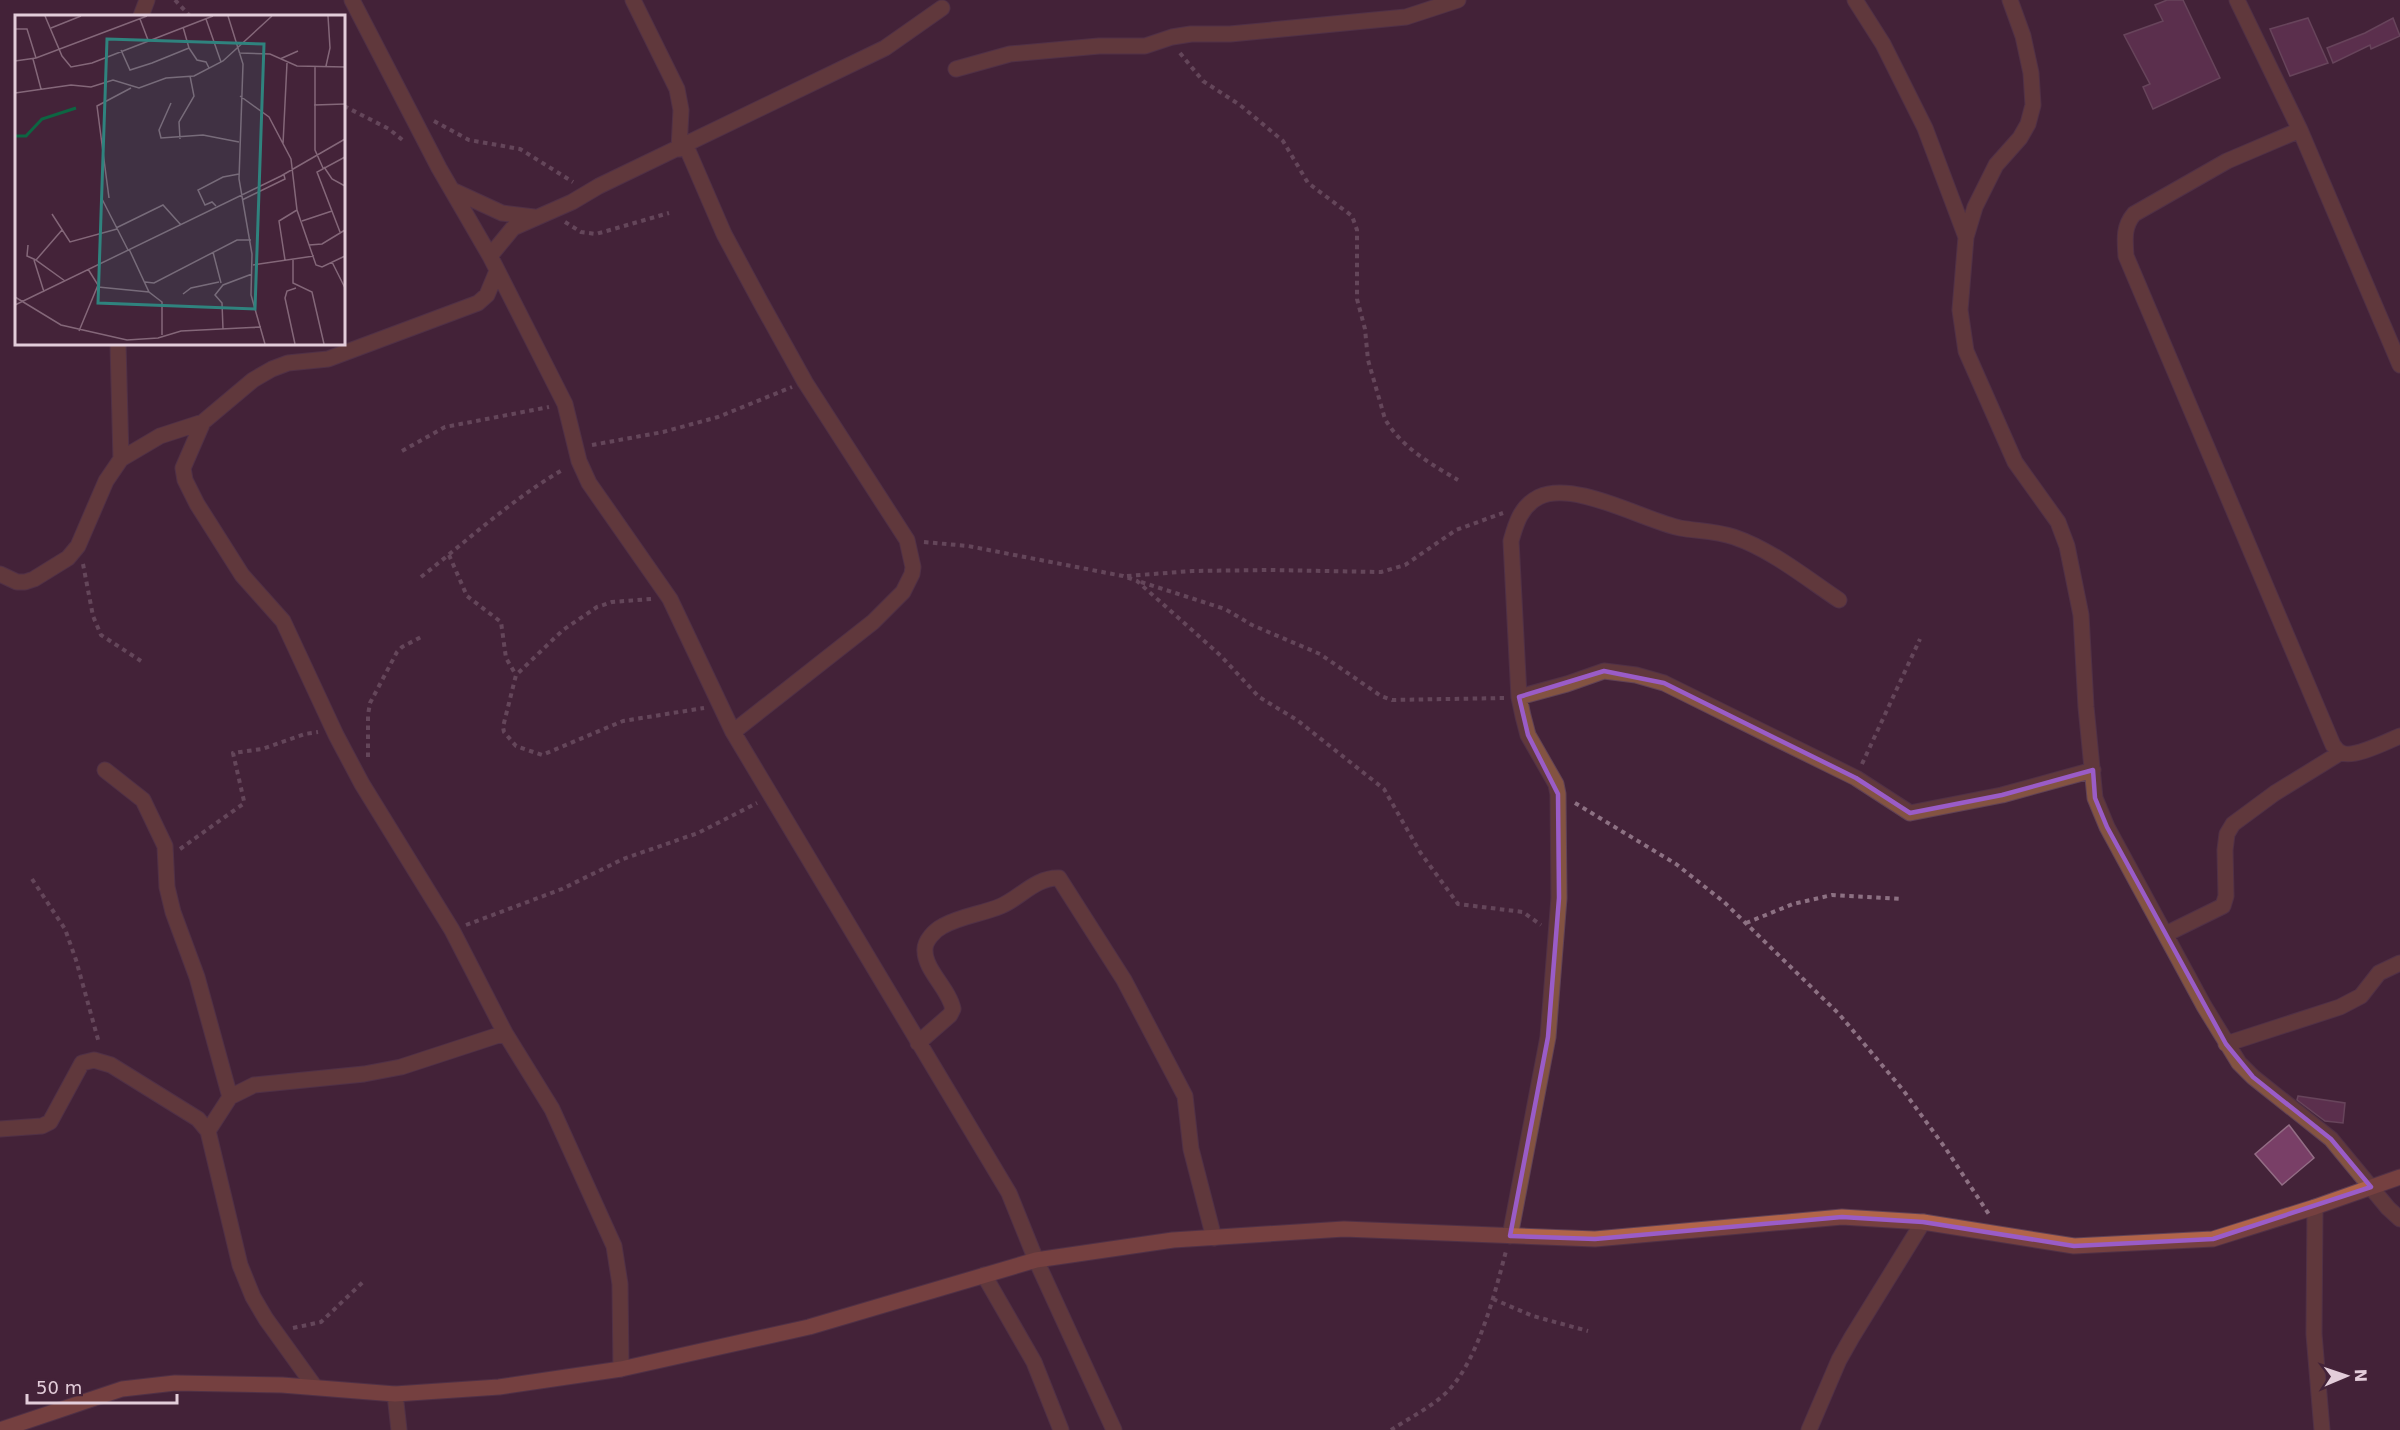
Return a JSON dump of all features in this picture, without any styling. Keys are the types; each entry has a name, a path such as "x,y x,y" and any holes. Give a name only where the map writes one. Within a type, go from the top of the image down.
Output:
{"street":[{"path":"141,15 147,0"},
{"path":"352,0 407,107 490,256 565,404 579,461 589,483 670,599 732,732 1009,1193 1036,1260 1114,1430"},
{"path":"633,0 677,89 681,110 682,147 724,234 806,382 908,540 913,567 903,592 873,622 732,732"},
{"path":"956,69 1010,54 1099,46 1138,47 1200,33 1230,34 1406,16 1458,0"},
{"path":"1855,0 1883,44 1925,128 1966,237"},
{"path":"2010,0 2023,36 2031,73 2033,105 2028,124 2020,138 1996,165 1975,207 1966,237 1960,310 1966,351 2015,462 2058,522 2067,546 2081,615 2086,707 2095,798 2107,827 2226,1044 2253,1077 2331,1139 2400,1219"},
{"path":"2237,0 2300,130 2400,365"},
{"path":"490,256 513,228 885,48 942,8"},
{"path":"2300,130 2227,161 2134,214 2126,228 2126,256 2333,745 2340,753"},
{"path":"452,190 502,213 543,215"},
{"path":"0,574 16,582 34,579 68,558 78,546 105,481 121,459 160,436 203,422 253,380 272,369 288,363 328,359 478,303 487,295 497,271"},
{"path":"118,345 121,459"},
{"path":"203,422 183,468 185,480 197,504 242,575 284,621 336,735 362,784 452,930 505,1033 552,1109 614,1246 620,1284 621,1369"},
{"path":"1510,1236 1548,1037 1559,898 1558,794 1556,784 1528,735 1519,697 1511,541 1517,519 1525,507 1546,495 1566,493 1591,498 1679,528 1734,537 1789,566 1839,600"},
{"path":"1519,697 1567,684 1596,672 1612,671 1664,683 1856,778 1906,812 1914,813 2002,795 2093,771"},
{"path":"2166,934 2223,906 2226,896 2225,850 2227,834 2233,824 2340,753 2359,752 2400,736"},
{"path":"105,770 142,800 165,846 167,887 173,912 197,977 230,1097"},
{"path":"918,1043 950,1015 953,1009 952,1001 928,963 924,951 927,940 942,926 1002,906 1043,880 1059,878 1124,980 1185,1096 1191,1149 1214,1238"},
{"path":"2226,1044 2340,1007 2361,996 2379,973 2400,963"},
{"path":"208,1131 230,1097 254,1085 364,1074 401,1067 505,1033"},
{"path":"0,1130 46,1125 56,1114 82,1063 94,1060 111,1065 193,1116 208,1131 240,1265 253,1297 315,1387"},
{"path":"0,1430 122,1389 176,1383 315,1387 395,1394 499,1387 621,1369 809,1327 1036,1260 1173,1240 1344,1230 1594,1239 1842,1217 1923,1222 2073,1246 2213,1239 2316,1207 2400,1177"},
{"path":"2316,1207 2314,1334 2322,1430"},
{"path":"1809,1430 1847,1345 1923,1222"},
{"path":"984,1275 1034,1362 1061,1430"},
{"path":"395,1394 399,1430"}],"path":[{"path":"174,0 189,15"},
{"path":"1162,40 1184,56 1203,81 1240,105 1278,136 1308,183 1352,216 1358,230 1357,299 1365,329 1368,360 1385,419 1389,426 1423,460 1458,480"},
{"path":"345,107 389,129 411,148"},
{"path":"407,107 469,140 520,149 589,192"},
{"path":"543,215 581,232 596,234 669,213"},
{"path":"421,577 544,481 579,461 589,448 596,444 663,432 718,417 806,382"},
{"path":"402,451 445,427 565,404"},
{"path":"1123,576 1184,571 1269,570 1381,573 1405,565 1456,530 1509,510"},
{"path":"908,540 968,546 1123,576 1225,609 1252,626 1320,654 1381,696 1392,700 1483,700 1519,697"},
{"path":"78,546 87,579 93,616 101,635 141,661"},
{"path":"448,555 467,596 501,622 506,658 516,675"},
{"path":"1137,581 1221,656 1240,680 1259,697 1297,720 1384,789 1420,852 1458,904 1523,912 1537,921 1556,940"},
{"path":"670,599 629,600 597,607 544,646 516,675 503,729 516,746 539,754 553,751 577,738 623,721 720,705"},
{"path":"362,784 368,754 370,703 397,652 423,636"},
{"path":"1856,778 1887,706 1920,639"},
{"path":"166,860 243,804 233,753 262,749 305,734 318,732 336,735"},
{"path":"1558,794 1592,811 1676,864 1724,902 1839,1014 1903,1090 1947,1149 2002,1234"},
{"path":"452,930 562,889 623,859 698,833 771,796"},
{"path":"32,879 65,929 99,1044 111,1065"},
{"path":"1746,923 1793,904 1832,895 1902,899"},
{"path":"1391,1430 1437,1399 1456,1382 1472,1353 1493,1299 1510,1236"},
{"path":"279,1334 321,1322 364,1281"},
{"path":"1493,1299 1533,1317 1588,1331"}],"highlighted area":[{"path":"1604,671 1664,683 1856,778 1910,813 2002,795 2093,770 2095,798 2107,827 2226,1044 2253,1077 2331,1139 2371,1187 2213,1239 2074,1246 1923,1222 1842,1217 1595,1239 1510,1236 1548,1037 1559,898 1558,794 1528,735 1519,697"}],"building":[{"path":"2167,0 2183,0 2220,78 2153,109 2143,87 2150,84 2124,35 2163,21 2155,5"},
{"path":"2308,18 2328,63 2290,76 2270,29"},
{"path":"2393,18 2400,36 2371,49 2370,45 2333,63 2327,48 2365,33"},
{"path":"2298,1096 2345,1103 2343,1123 2325,1121 2297,1100"},
{"path":"2289,1125 2314,1158 2282,1185 2255,1154"}]}
